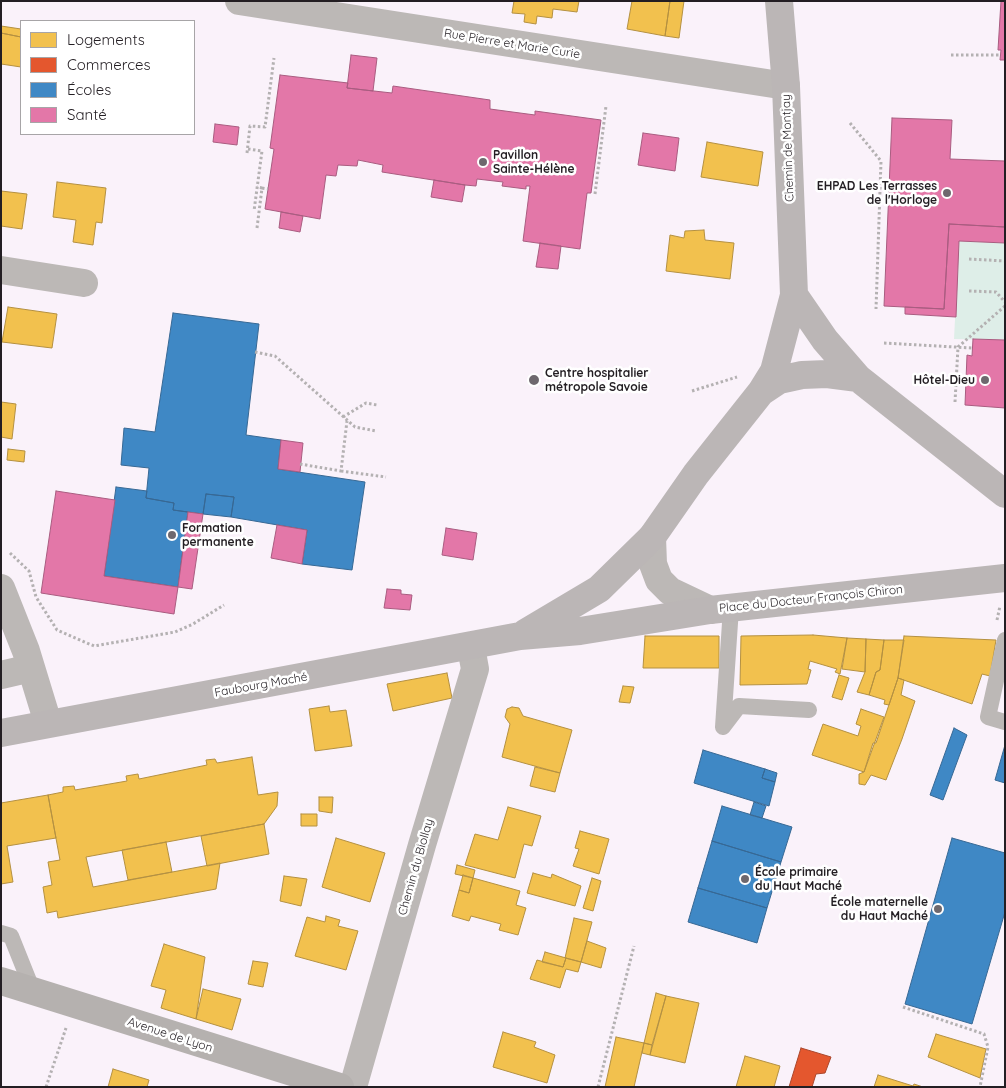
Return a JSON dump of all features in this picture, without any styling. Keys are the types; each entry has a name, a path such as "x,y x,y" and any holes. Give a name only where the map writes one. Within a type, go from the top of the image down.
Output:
{"main road":[{"name":"Avenue de Lyon","path":"1,981 340,1087"}],"street":[{"name":"Rue Pierre et Marie Curie","path":"239,1 368,11 786,86"},
{"name":"Chemin de Montjay","path":"761,392 774,371 794,295 786,86 779,1"},
{"path":"1,270 84,283"},
{"path":"794,295 825,340 858,378 1005,494"},
{"path":"652,536 696,474 761,392 779,380 802,375 827,374 858,378"},
{"name":"Place du Docteur François Chiron","path":"652,536 653,564 659,580 676,595 721,609 1002,590"},
{"name":"Faubourg Maché","path":"520,636 599,589 652,536"},
{"path":"1,588 31,668 48,723"},
{"name":"Faubourg Maché","path":"1,733 520,636 580,631 721,609"},
{"name":"Chemin du Biollay","path":"353,1087 422,845 475,669 471,646"},
{"path":"1,675 31,668"}],"lane":[{"path":"721,609 723,727 739,706 809,710"},
{"path":"1000,634 988,717 1005,722"},
{"path":"1,933 11,936 33,991"}],"path":[{"path":"951,54 1000,55"},
{"path":"254,211 262,151 247,151 250,126 265,127 274,58"},
{"path":"595,194 606,106"},
{"path":"850,122 881,161 876,309"},
{"path":"257,188 268,189"},
{"path":"257,228 262,188"},
{"path":"969,259 1005,261"},
{"path":"954,402 958,347 1005,304 996,292 968,290"},
{"path":"884,343 972,348"},
{"path":"255,352 275,356 355,428 376,431"},
{"path":"342,417 366,403 377,405"},
{"path":"341,470 347,421"},
{"path":"300,464 386,477"},
{"path":"10,553 28,571 36,597 57,630 94,646 175,632 193,624 224,605"},
{"path":"1000,634 1002,590"},
{"path":"598,1087 634,946"},
{"path":"46,1087 74,1004"},
{"path":"903,1008 984,1034 988,1047 980,1087"}],"shaded area":[{"path":"959,241 1005,243 1005,340 954,339"}],"building: Logements":[{"path":"514,1 579,1 577,12 553,9 552,18 537,16 536,24 524,22 525,14 512,13"},
{"path":"632,1 670,1 665,36 627,29"},
{"path":"670,1 684,1 679,38 665,36"},
{"path":"1,26 20,29 20,37 1,33"},
{"path":"1,33 20,37 20,67 1,64"},
{"path":"707,142 763,152 758,186 701,177"},
{"path":"57,182 106,188 102,223 96,222 93,245 73,242 76,220 53,217"},
{"path":"1,191 27,194 22,229 1,226"},
{"path":"704,230 705,240 734,243 730,279 666,271 670,235 684,238 685,231"},
{"path":"8,307 57,314 52,348 2,342"},
{"path":"1,402 16,404 12,439 1,437"},
{"path":"8,449 25,451 24,462 7,460"},
{"path":"813,635 847,638 840,674 835,672 837,669 810,661 808,669 811,670 807,684 740,685 741,636"},
{"path":"645,636 719,636 719,668 643,668"},
{"path":"904,636 996,640 990,676 982,674 972,704 898,678"},
{"path":"847,638 866,639 865,672 842,669"},
{"path":"866,639 884,640 880,670 876,672 869,695 857,692 865,672"},
{"path":"884,640 904,640 898,678 889,705 884,704 885,700 869,695 876,672 880,670"},
{"path":"447,673 452,698 393,711 387,684"},
{"path":"839,675 849,678 842,700 832,697"},
{"path":"898,678 904,680 901,695 915,701 902,739 886,780 871,775 865,785 859,784 859,774 864,772 873,743 876,743"},
{"path":"623,686 634,687 630,703 619,702"},
{"path":"329,706 330,712 346,710 352,746 315,751 309,709"},
{"path":"512,707 519,708 523,716 572,730 560,773 502,757 510,724 505,717 507,709"},
{"path":"861,709 884,717 864,772 812,755 823,724 858,736 861,726 856,724"},
{"path":"252,757 258,795 278,792 277,806 264,824 86,857 93,887 220,863 216,889 58,918 57,911 47,913 43,887 52,885 48,862 60,860 48,795 63,792 63,787 74,786 75,790 127,781 126,776 138,774 139,779 207,765 206,760 215,759 217,763"},
{"path":"535,767 560,773 555,792 530,786"},
{"path":"48,795 56,838 7,846 13,882 1,884 1,803"},
{"path":"319,797 333,797 332,813 319,811"},
{"path":"508,807 541,816 532,846 524,844 515,878 465,865 475,834 498,840"},
{"path":"301,814 317,814 317,826 301,826"},
{"path":"264,824 269,854 207,866 201,836"},
{"path":"580,831 609,839 599,874 573,866 579,849 575,848"},
{"path":"336,838 385,853 370,902 322,887"},
{"path":"166,842 172,872 128,880 122,850"},
{"path":"457,865 475,870 473,878 455,874"},
{"path":"533,873 551,878 552,874 581,886 575,906 527,893"},
{"path":"463,875 473,878 469,893 459,890"},
{"path":"284,876 307,879 301,906 280,901"},
{"path":"473,878 520,891 516,905 526,908 518,935 499,930 501,924 471,916 469,921 452,916 459,890 469,893"},
{"path":"592,878 601,881 593,911 583,908"},
{"path":"326,916 340,920 338,926 358,931 346,970 295,956 307,917 325,922"},
{"path":"574,918 592,922 581,962 565,958"},
{"path":"587,941 606,948 601,968 581,962"},
{"path":"164,944 205,957 196,1019 161,1008 166,990 151,986"},
{"path":"545,952 566,958 563,967 542,962"},
{"path":"566,958 581,962 578,972 566,969 560,988 530,979 537,960 563,967"},
{"path":"253,961 268,963 263,987 248,984"},
{"path":"203,989 241,999 232,1030 196,1019"},
{"path":"656,993 666,996 652,1045 644,1043"},
{"path":"666,996 699,1003 685,1063 650,1055"},
{"path":"503,1032 536,1042 534,1047 555,1055 547,1083 493,1067"},
{"path":"936,1034 986,1049 980,1078 928,1057"},
{"path":"616,1037 644,1043 634,1087 605,1087"},
{"path":"644,1043 652,1045 650,1055 642,1053"},
{"path":"745,1056 780,1066 774,1087 736,1087"},
{"path":"113,1069 149,1080 147,1087 108,1087"},
{"path":"878,1075 913,1086 914,1084 923,1087 874,1087"}],"building: Commerces":[{"path":"801,1048 831,1057 825,1073 816,1074 812,1087 789,1087"}],"building: Écoles":[{"path":"173,313 259,324 246,435 281,440 278,469 365,482 352,570 302,564 307,530 231,517 234,497 206,494 203,514 173,510 174,503 146,498 149,468 121,465 124,428 155,432"},
{"path":"116,487 147,491 146,498 174,503 173,510 188,512 178,587 104,576"},
{"path":"206,494 234,497 231,517 203,514"},
{"path":"954,728 967,735 943,800 930,795"},
{"path":"1005,745 1005,783 995,780"},
{"path":"703,750 765,769 762,778 775,782 769,806 694,783"},
{"path":"765,769 777,773 775,782 762,778"},
{"path":"754,802 766,806 762,818 750,815"},
{"path":"722,806 792,827 781,862 712,841"},
{"path":"952,838 1005,853 1005,912 972,1024 905,1004"},
{"path":"712,841 781,862 767,908 698,888"},
{"path":"698,888 767,908 757,943 688,922"}],"building: Santé":[{"path":"1001,1 1005,1 1005,60 1000,60 1001,50 998,50"},
{"path":"351,55 377,58 373,91 347,88"},
{"name":"Pavillon Sainte-Hélène","path":"280,75 348,83 347,88 392,93 393,86 490,100 490,109 535,115 535,111 601,120 591,193 587,193 580,249 523,241 530,186 526,186 526,189 502,186 503,182 477,179 476,186 465,185 382,172 383,165 358,160 357,166 338,165 336,176 326,175 320,219 265,209 274,149 270,148"},
{"name":"EHPAD Les Terrasses de l'Horloge","path":"892,118 952,120 950,159 1005,161 1005,227 949,224 944,309 884,306"},
{"path":"215,124 239,127 237,145 213,142"},
{"path":"643,133 679,138 675,171 638,165"},
{"path":"434,180 465,185 462,202 431,197"},
{"path":"281,212 303,216 300,232 279,228"},
{"path":"949,224 1005,227 1005,243 959,241 956,317 905,314 905,307 944,309"},
{"path":"540,243 561,246 558,269 536,267"},
{"name":"Hôtel-Dieu","path":"973,339 1005,340 1005,408 965,405 967,355 972,356"},
{"path":"281,440 303,443 300,472 278,469"},
{"path":"56,491 115,500 104,576 178,587 174,614 41,593"},
{"path":"188,512 203,514 192,589 178,587"},
{"path":"277,525 307,530 302,564 271,558"},
{"path":"446,528 477,533 473,560 442,555"},
{"path":"387,589 401,590 401,594 412,595 410,610 384,608"}],"place":[{"name":"Pavillon Sainte-Hélène","path":"483,162"},
{"name":"EHPAD Les Terrasses de l'Horloge","path":"947,193"},
{"name":"Centre hospitalier métropole Savoie","path":"534,380"},
{"name":"Hôtel-Dieu","path":"985,380"},
{"name":"Formation permanente","path":"172,535"},
{"name":"École primaire du Haut Maché","path":"745,879"},
{"name":"École maternelle du Haut Maché","path":"938,909"}]}
